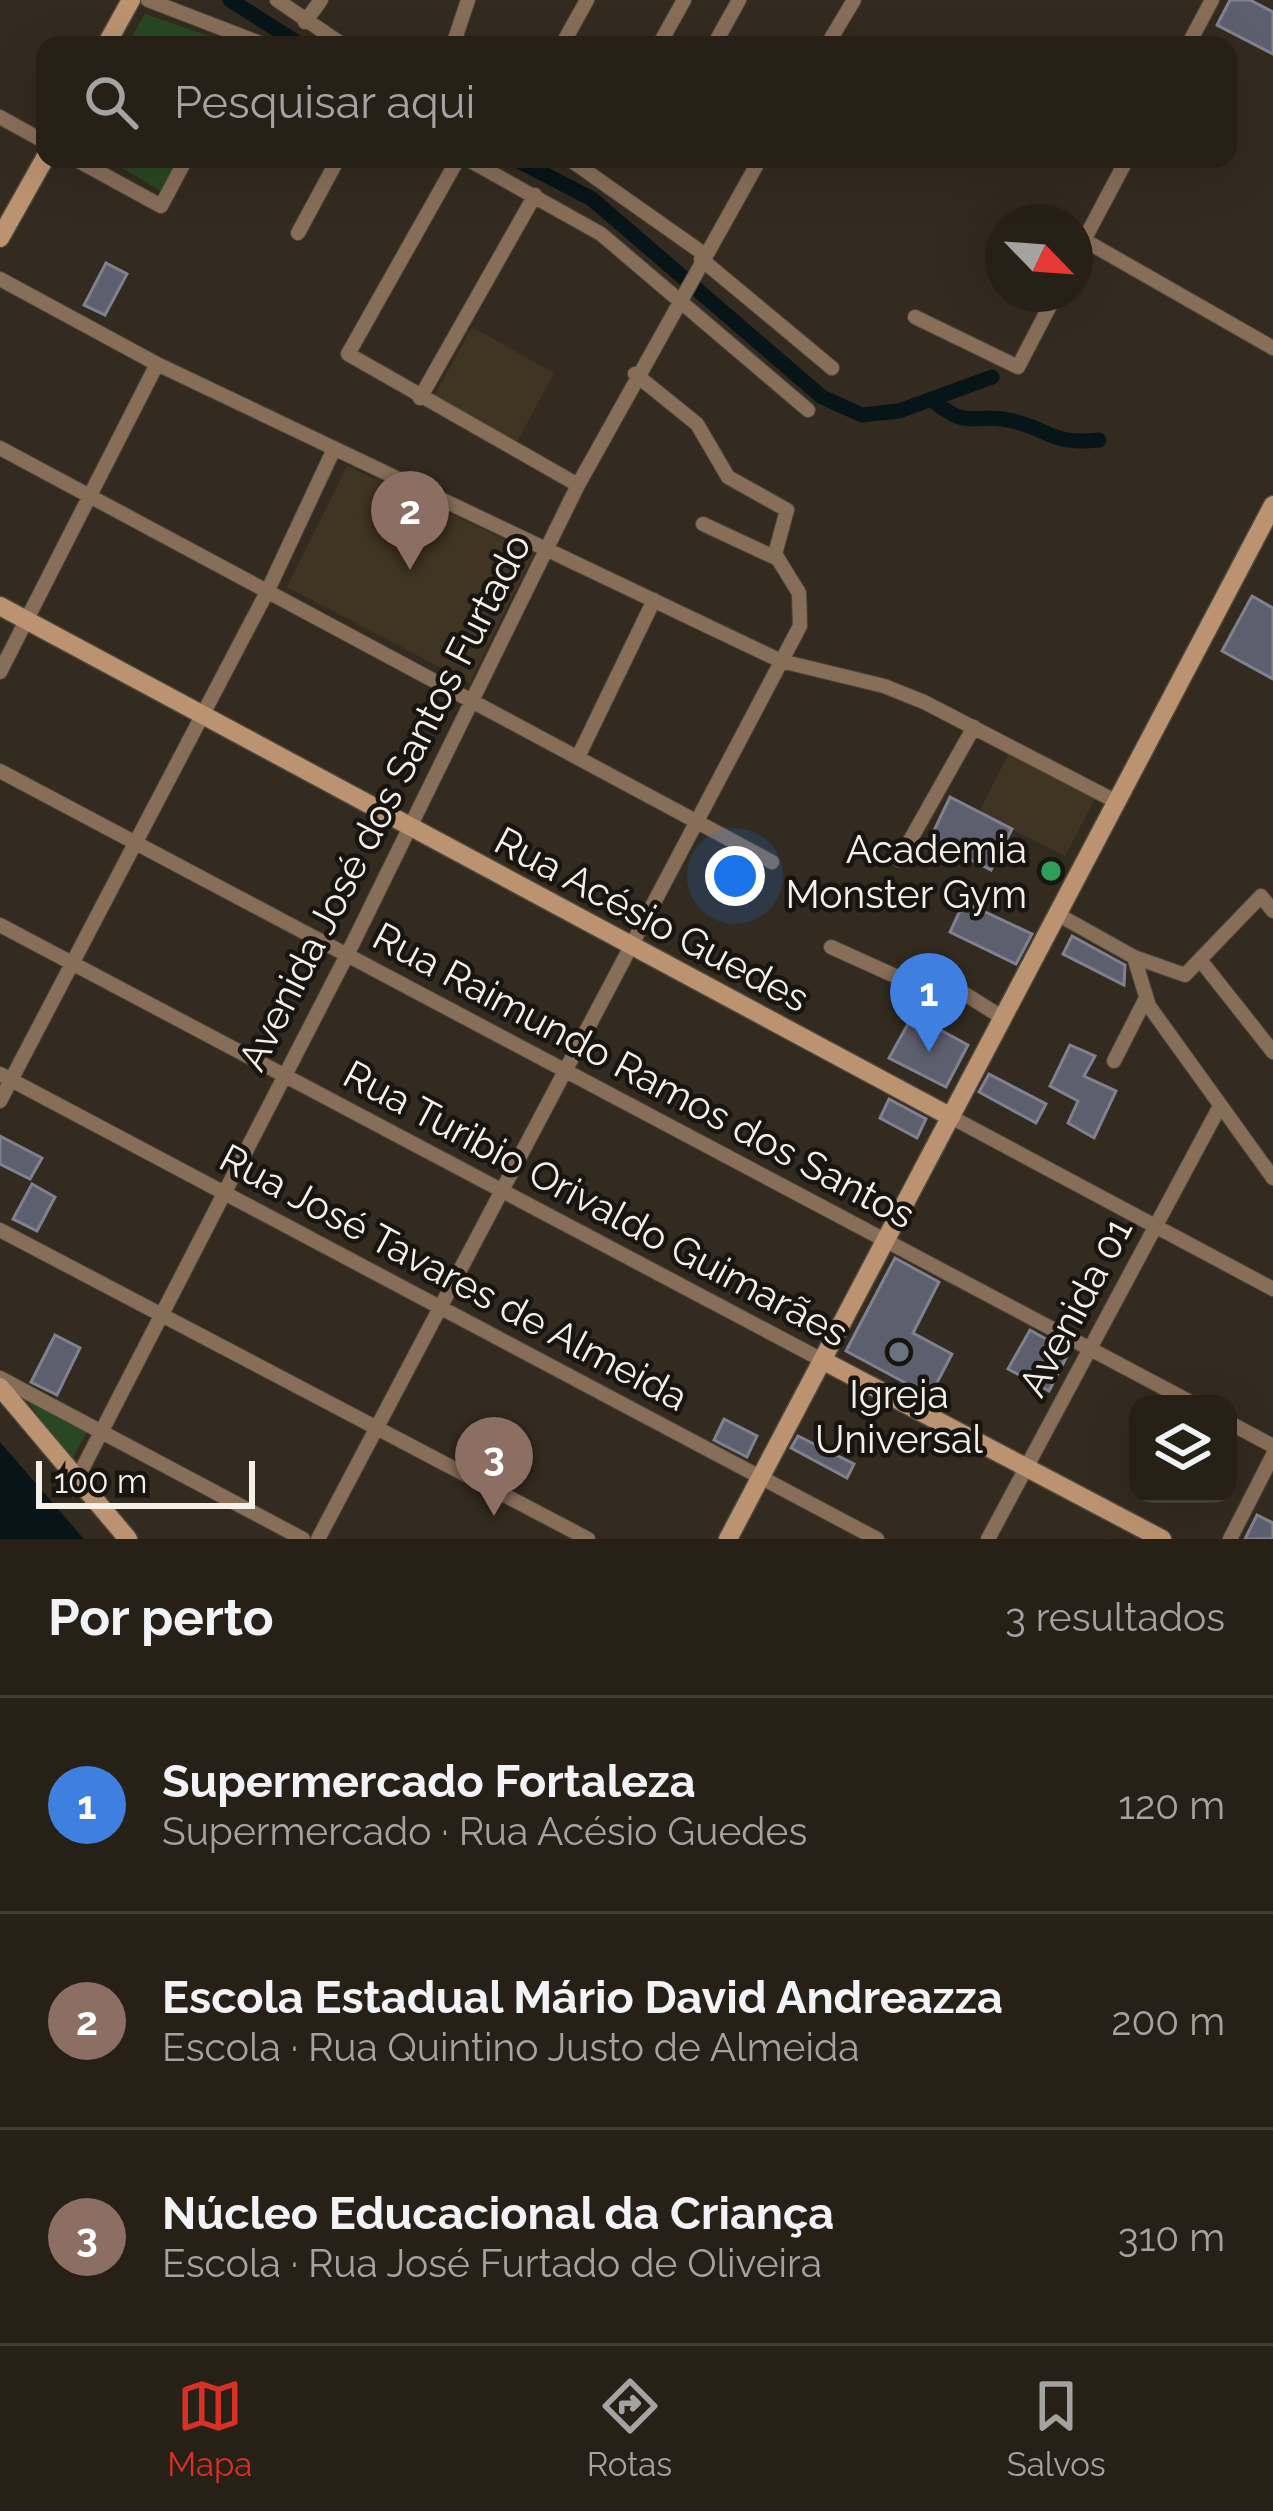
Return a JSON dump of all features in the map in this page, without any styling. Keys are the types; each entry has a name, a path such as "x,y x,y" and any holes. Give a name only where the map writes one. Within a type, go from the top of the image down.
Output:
{"street":[{"path":"111,36 131,0"},
{"path":"148,0 238,36"},
{"path":"277,0 328,36"},
{"path":"305,22 321,0"},
{"path":"456,36 468,0"},
{"path":"567,36 586,0"},
{"path":"664,36 684,0"},
{"path":"719,36 739,0"},
{"path":"832,36 853,0"},
{"path":"1193,36 1212,0"},
{"path":"0,117 36,137"},
{"path":"0,238 39,168"},
{"path":"91,168 160,206 181,168"},
{"path":"298,233 333,168"},
{"path":"458,168 348,354 578,485"},
{"path":"481,168 601,233 808,410"},
{"path":"581,168 832,368"},
{"name":"Avenida José dos Santos Furtado","path":"77,1479 347,955 635,374 755,168"},
{"path":"1093,223 1122,168"},
{"path":"420,398 535,195"},
{"path":"1093,245 1273,348"},
{"path":"0,279 157,364 782,661 884,686 1117,802"},
{"path":"915,317 1018,367 1047,312"},
{"path":"0,672 157,364"},
{"path":"635,374 697,424 728,477 787,510 776,558"},
{"path":"0,448 772,862"},
{"path":"0,1101 6,1077 72,963 267,592 334,449"},
{"path":"728,1539 1273,505"},
{"path":"318,1539 800,626 799,593 776,558 703,524"},
{"path":"578,757 654,600"},
{"name":"Rua Acésio Guedes","path":"0,606 1273,1288"},
{"path":"899,860 974,727"},
{"name":"Rua Raimundo Ramos dos Santos","path":"0,771 1176,1395"},
{"path":"1057,914 1178,975 1201,961 1267,897 1273,911"},
{"name":"Rua Turibio Orivaldo Guimarães","path":"0,925 1162,1539"},
{"path":"831,947 904,980 930,972 1003,1018"},
{"path":"1134,956 1146,998 1273,1178"},
{"path":"1201,961 1273,1052"},
{"path":"1114,1061 1146,998"},
{"name":"Rua José Tavares de Almeida","path":"6,1077 877,1539"},
{"name":"Avenida 01","path":"988,1539 1220,1106"},
{"path":"0,1229 588,1539"},
{"path":"0,1382 303,1539"},
{"path":"0,1382 128,1539"},
{"path":"1237,1427 1273,1446"},
{"path":"1230,1539 1273,1455"}],"shaded area":[{"path":"472,327 554,373 517,442 434,396"},
{"path":"347,466 534,553 470,683 287,587"},
{"path":"1012,747 1098,793 1065,856 979,812"},
{"path":"0,1442 84,1539 0,1539"}],"green space":[{"path":"145,14 209,36 132,36"},
{"path":"122,168 177,168 164,193"},
{"path":"28,1402 87,1432 72,1459"}],"building":[{"path":"1230,0 1250,0 1273,12 1273,54 1217,25"},
{"path":"106,263 127,274 105,315 84,305"},
{"path":"1252,596 1273,608 1273,679 1222,651"},
{"path":"950,797 1012,829 991,870 930,839"},
{"path":"964,902 1032,934 1016,964 950,932"},
{"path":"1072,936 1125,965 1124,985 1063,954"},
{"path":"913,1015 968,1045 946,1087 889,1058"},
{"path":"1070,1045 1095,1056 1084,1076 1116,1091 1094,1138 1068,1123 1078,1101 1050,1086"},
{"path":"989,1074 1046,1104 1036,1123 979,1092"},
{"path":"889,1099 926,1119 917,1138 880,1118"},
{"path":"0,1136 42,1158 30,1179 0,1164"},
{"path":"32,1184 55,1197 37,1231 13,1219"},
{"name":"Igreja Universal","path":"895,1258 939,1282 913,1333 952,1354 930,1396 846,1351"},
{"path":"1030,1330 1069,1352 1049,1391 1008,1369"},
{"path":"55,1335 80,1348 57,1395 31,1382"},
{"path":"724,1419 757,1436 747,1457 714,1440"},
{"path":"798,1436 854,1464 847,1478 791,1448"},
{"path":"1257,1515 1273,1523 1273,1539 1245,1539"}],"waterway":[{"path":"230,0 287,36"},
{"path":"532,168 592,199 822,397 862,415 899,411 992,377"},
{"path":"931,399 964,418 1000,419 1061,439 1099,440"}],"place":[{"name":"Escola Estadual Mário David Andreazza","path":"410,570"},
{"name":"Academia Monster Gym","path":"1051,871"},
{"name":"Supermercado Fortaleza","path":"929,1052"},
{"name":"Igreja Universal","path":"899,1352"},
{"name":"Núcleo Educacional da Criança","path":"494,1516"}]}
